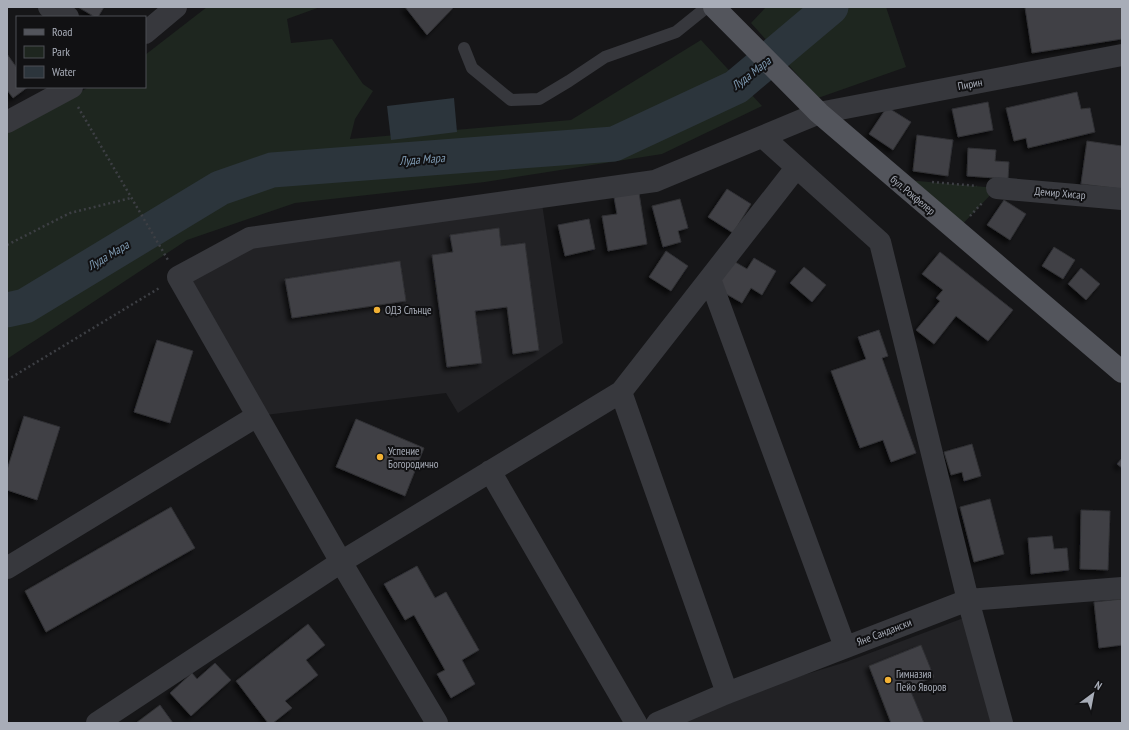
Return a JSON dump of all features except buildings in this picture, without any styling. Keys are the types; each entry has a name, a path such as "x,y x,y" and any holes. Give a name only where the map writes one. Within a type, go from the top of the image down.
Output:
{"main road":[{"name":"бул. Рокфелер","path":"714,7 819,114 1122,372"}],"street":[{"path":"50,7 66,16"},
{"path":"146,32 176,7"},
{"name":"Пирин","path":"178,277 250,238 655,181 819,114 1122,55"},
{"path":"7,122 70,88"},
{"path":"763,137 880,242 968,600 1002,723"},
{"path":"97,723 341,562 622,392 796,168"},
{"name":"Демир Хисар","path":"997,188 1122,199"},
{"path":"178,277 341,562 437,723"},
{"path":"710,279 845,647"},
{"path":"622,392 727,693"},
{"path":"7,568 257,416"},
{"path":"490,471 636,723"},
{"name":"Яне Сандански","path":"657,723 727,693 968,600 1122,588"}],"lane":[{"path":"464,48 472,68 511,100 538,99 569,81 604,57 676,32 707,7"}],"path":[{"path":"70,88 158,244"},
{"path":"926,181 997,188"},
{"path":"956,231 997,188"},
{"path":"7,245 70,213 131,198"},
{"path":"7,380 178,277"}],"shaded area":[{"name":"ОДЗ Слънце","path":"541,197 563,343 458,413 446,393 257,416 178,277 250,238"},
{"name":"Гимназия Пейо Яворов","path":"969,616 1000,723 672,723 732,697 846,662"}],"green space":[{"path":"207,7 320,7 287,19 291,43 332,39 363,84 373,91 355,119 350,139 571,120 701,40 762,106 662,154 485,182 295,203 187,240 7,359 7,132 87,88 146,88 146,54"},
{"path":"766,7 886,7 906,67 818,98 751,23"},
{"path":"895,179 997,188 956,231"}],"water":[{"path":"454,98 457,132 391,140 387,106"}],"waterway":[{"name":"Луда Мара","path":"7,310 25,306 220,188 272,170 614,144 736,87 831,7"}],"place":[{"name":"ОДЗ Слънце","path":"377,310"},
{"name":"Успение Богородично","path":"380,457"},
{"name":"Гимназия Пейо Яворов","path":"888,680"}]}
